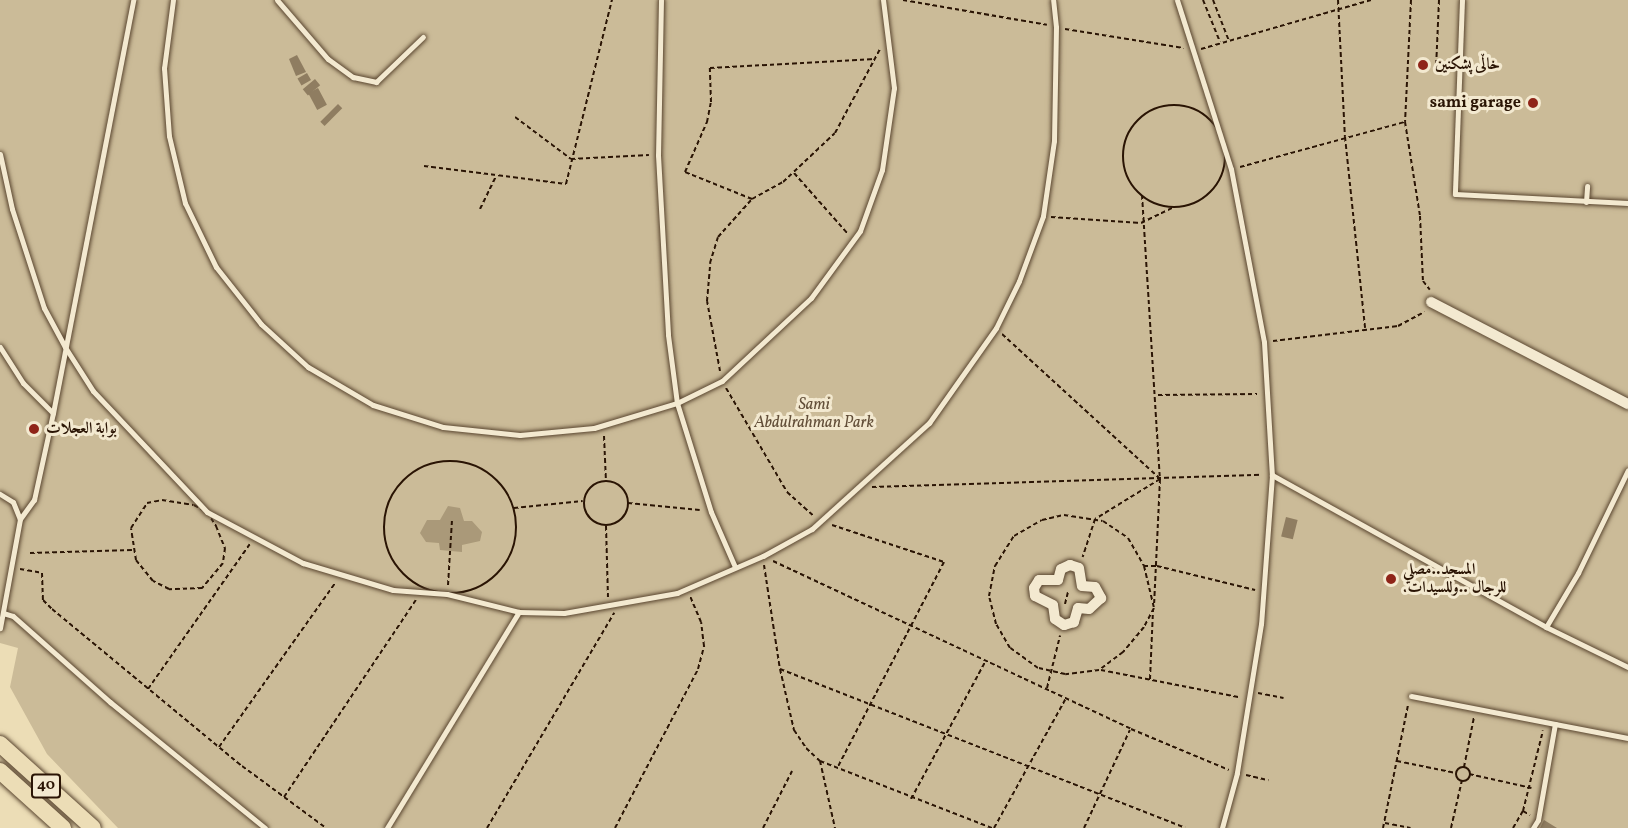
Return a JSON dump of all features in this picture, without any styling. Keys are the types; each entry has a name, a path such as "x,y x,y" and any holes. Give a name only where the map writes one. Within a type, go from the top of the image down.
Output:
{"main road":[{"name":"40","path":"0,744 93,828"},
{"name":"40","path":"0,771 63,828"}],"street":[{"path":"1431,302 1628,404"},
{"path":"1070,565 1079,568 1082,586 1095,587 1101,598 1089,609 1078,608 1074,622 1061,624 1052,613 1053,605 1039,601 1034,588 1039,580 1058,580 1061,569 1070,565"}],"lane":[{"path":"0,628 20,519 34,500 53,413 133,0"},
{"path":"173,0 164,68 169,136 185,204 216,267 261,324 308,367 374,405 443,427 520,435 604,426 677,403 722,381 811,298 860,231 882,170 894,88 883,0"},
{"path":"277,0 328,59 353,77 376,82 423,37"},
{"path":"661,0 658,155 668,335 677,403 711,512 735,567"},
{"path":"0,154 12,209 44,309 64,347 93,391 207,512 303,563 393,590 447,594 519,612 564,613 687,589 763,556 812,529 819,520 860,487 929,423 996,328 1019,281 1042,216 1054,141 1056,27 1053,0"},
{"path":"1177,0 1195,50 1231,169 1264,342 1272,475 1262,592 1248,699 1237,773 1222,828"},
{"path":"1462,0 1452,190 1458,196 1628,203"},
{"path":"1586,201 1587,186"},
{"path":"0,347 23,383 53,413"},
{"path":"1546,627 1578,573 1628,470"},
{"path":"1272,475 1546,627 1628,667"},
{"path":"0,494 13,502 20,519"},
{"path":"387,828 519,612"},
{"path":"3,613 13,616 92,687 266,828"},
{"path":"1414,696 1628,738"},
{"path":"1533,828 1538,820 1555,724"}],"path":[{"path":"424,166 566,184 612,0"},
{"path":"903,0 1195,50 1371,0"},
{"path":"1203,0 1220,43"},
{"path":"1213,0 1229,41"},
{"path":"1338,0 1345,137 1365,328"},
{"path":"1264,342 1407,323 1416,320 1431,302 1430,290 1423,282 1420,216 1405,122 1412,0"},
{"path":"1439,0 1436,69 1459,62"},
{"path":"837,768 873,705 944,562 819,520 788,492 722,381 707,301 710,263 718,237 752,199 794,173 835,133 875,59 886,30"},
{"path":"752,199 685,172 707,122 710,68 875,59"},
{"path":"1174,207 1157,204 1142,195 1130,182 1124,149 1139,118 1171,105 1188,106 1203,114 1223,141 1224,169 1218,182"},
{"path":"514,117 571,159 658,155"},
{"path":"1042,216 1141,223 1174,207 1191,204 1207,195 1231,169 1405,122"},
{"path":"794,173 853,240"},
{"path":"480,209 496,176"},
{"path":"1142,195 1141,223 1156,395 1160,478 1150,679"},
{"path":"996,328 1160,478"},
{"path":"1156,395 1266,394"},
{"path":"604,426 606,481"},
{"path":"446,461 468,463 488,472 504,488 514,508 517,529 513,550 502,568 487,583 468,592 447,594 425,589 406,578 392,560 384,539 384,517 392,496 405,478 424,466 446,461"},
{"path":"860,487 1272,475"},
{"path":"1079,568 1095,519 1160,478"},
{"path":"606,481 588,489 583,501 586,516 606,526"},
{"path":"606,481 624,490 628,503 624,516 606,526"},
{"path":"182,501 207,512 225,548 224,563 201,588 169,589 153,581 133,550 131,528 147,503 182,501"},
{"path":"514,508 583,501"},
{"path":"628,503 711,512"},
{"path":"1099,670 1123,652 1144,627 1154,608 1144,566 1128,538 1095,519 1064,514 1042,520 1014,536 995,566 989,596 996,624 1010,648 1038,668 1054,673 1099,670 1248,699"},
{"path":"447,594 452,519"},
{"path":"606,526 608,606"},
{"path":"148,689 254,539"},
{"path":"30,553 133,550"},
{"path":"763,556 1131,729 1237,773 1268,780"},
{"path":"763,556 780,669 794,730 820,761 836,828"},
{"path":"1144,566 1156,566 1262,592"},
{"path":"11,567 42,573 44,600 52,609 219,747 326,828"},
{"path":"219,747 341,574"},
{"path":"615,828 698,669 704,646 701,622 687,589"},
{"path":"284,797 421,592"},
{"path":"488,828 619,604"},
{"path":"1047,688 1054,673 1061,624"},
{"path":"911,799 985,662"},
{"path":"780,669 1185,828"},
{"path":"1249,691 1284,698"},
{"path":"1383,828 1408,705 1414,696"},
{"path":"820,761 911,799 993,828 1066,698"},
{"path":"1456,773 1464,767 1476,709"},
{"path":"1513,828 1532,789 1544,722"},
{"path":"1084,828 1131,729"},
{"path":"1396,761 1456,773 1462,780"},
{"path":"1464,767 1470,774 1532,789"},
{"path":"763,828 792,771"},
{"path":"1451,828 1462,780 1470,774"},
{"path":"1523,811 1538,820"},
{"path":"1384,823 1411,828"}],"green space":[{"name":"Sami Abdulrahman Park","path":"0,0 1628,0 1628,828 118,828 47,754 10,687 18,648 0,643"}],"shaded area":[{"path":"448,506 460,508 464,521 472,521 482,532 480,541 462,545 462,552 440,550 439,543 426,542 420,533 427,520 440,520"}],"building":[{"path":"297,55 306,72 296,76 289,59"},
{"path":"307,73 311,80 301,85 297,78"},
{"path":"315,79 320,85 308,95 303,89"},
{"path":"318,88 327,105 317,110 308,93"},
{"path":"338,104 342,108 325,126 320,122"},
{"path":"1286,517 1298,520 1293,539 1281,536"},
{"path":"1544,820 1557,828 1540,828"}],"place":[{"name":"خاڵی پشکنین","path":"1423,65"},
{"name":"sami garage","path":"1533,103"},
{"name":"بوابة العجلات","path":"34,429"},
{"name":"المسجد..مصلي .للرجال ..وللسيدات","path":"1391,579"}]}
